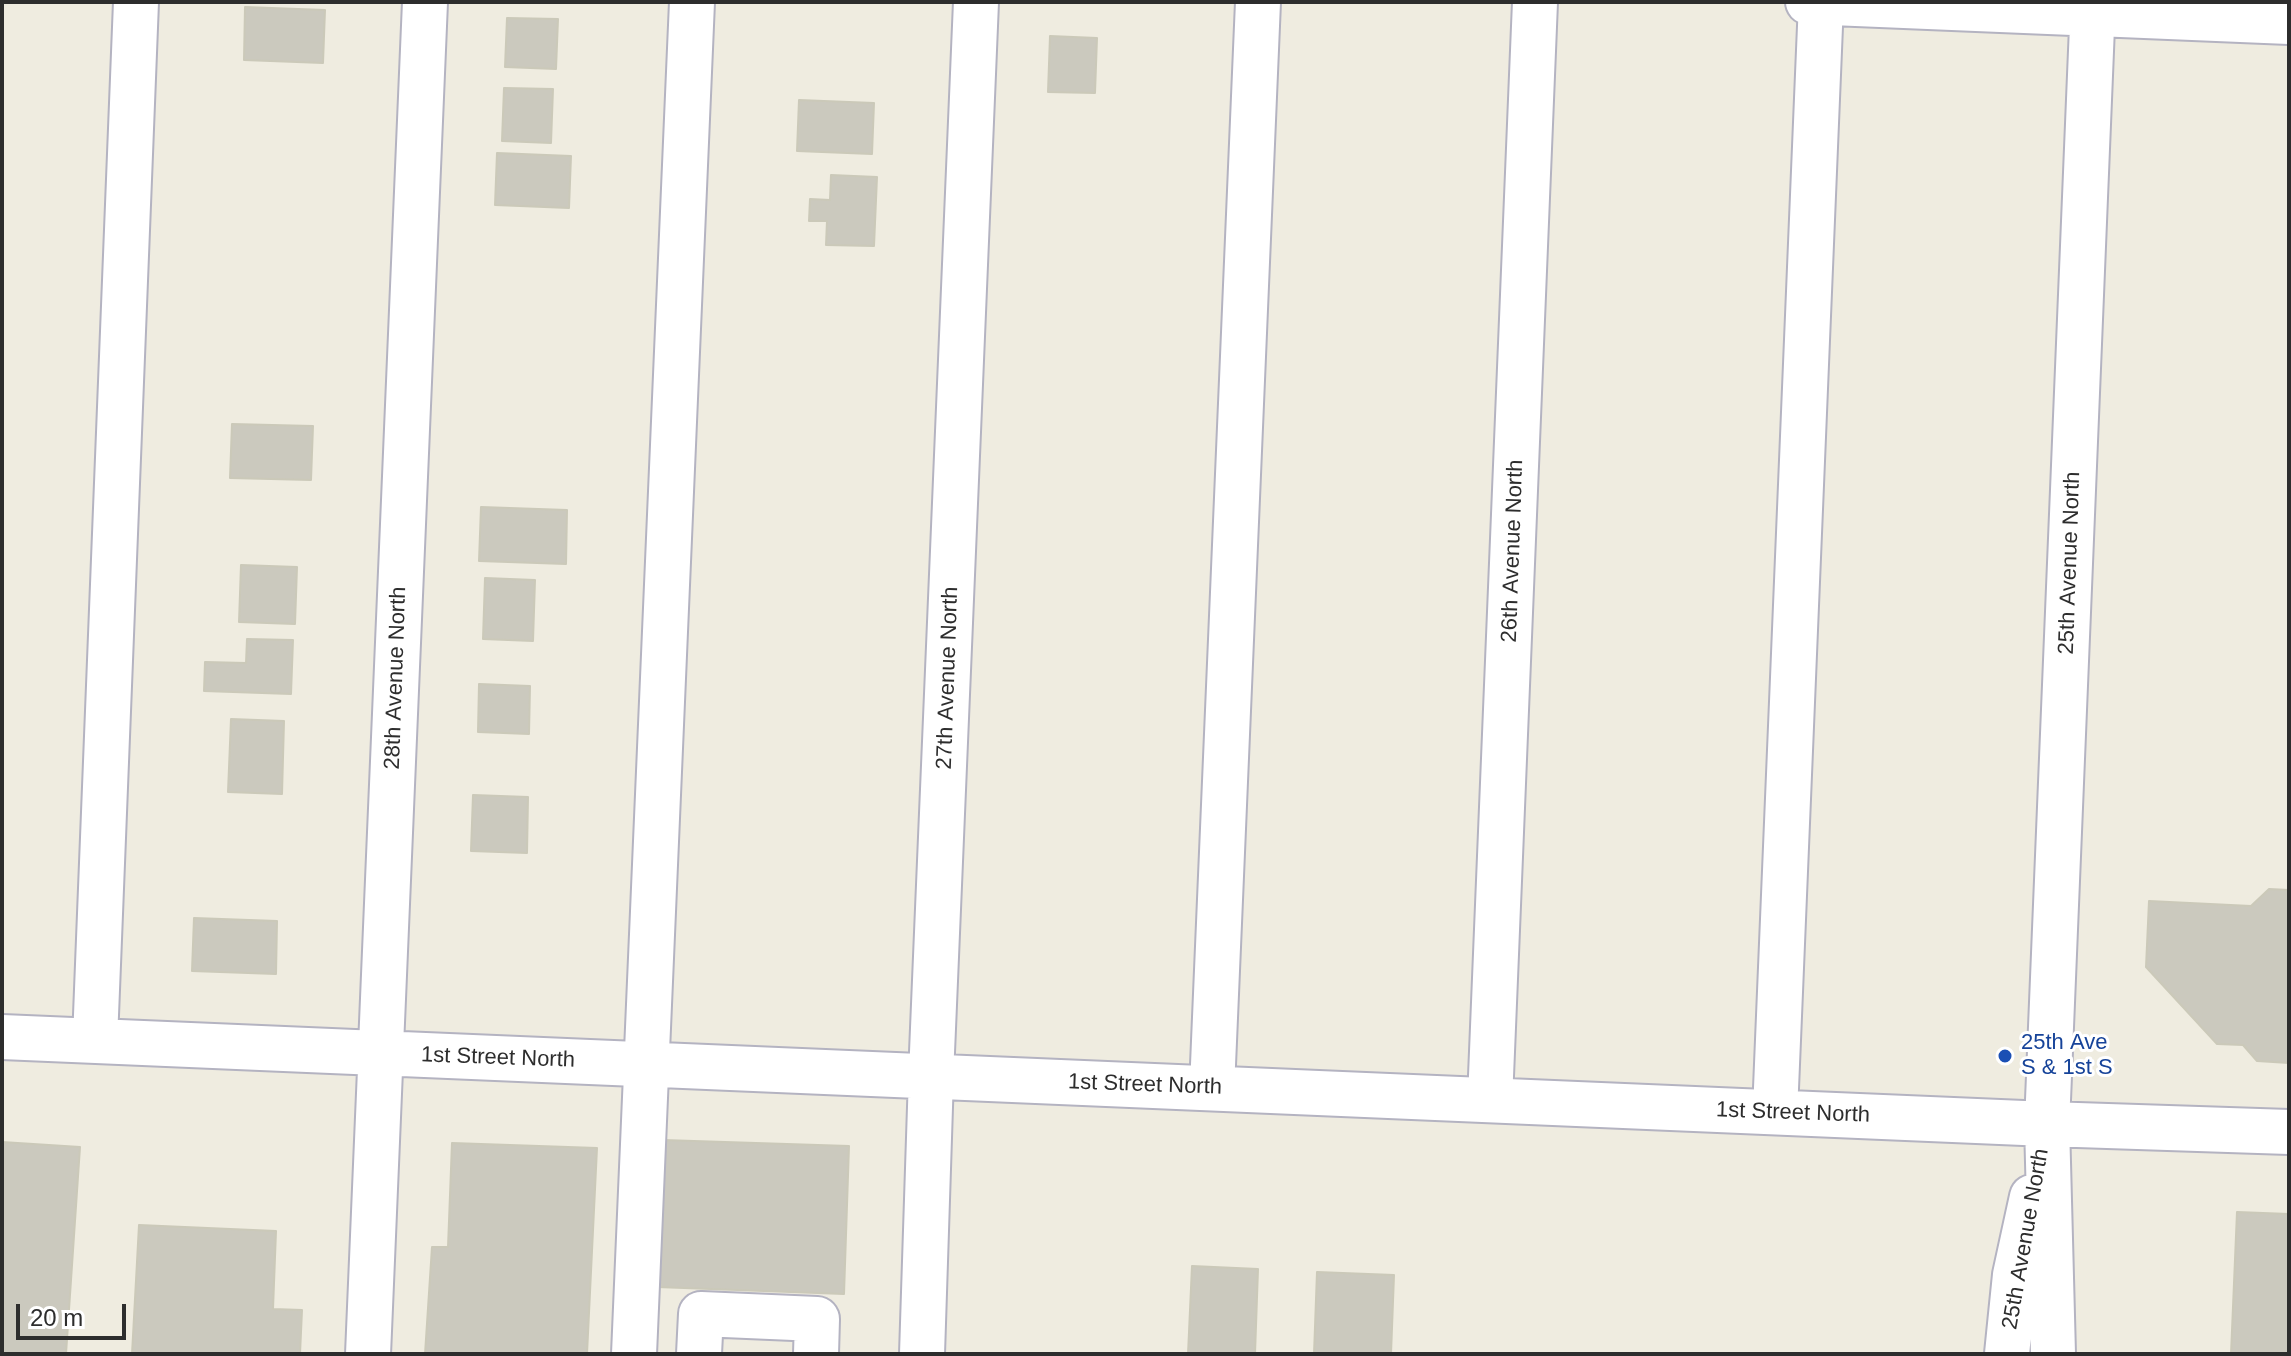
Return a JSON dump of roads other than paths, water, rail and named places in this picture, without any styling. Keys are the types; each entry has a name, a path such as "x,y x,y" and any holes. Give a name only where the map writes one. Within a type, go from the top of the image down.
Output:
{"street":[{"path":"95,1040 136,2"},
{"name":"28th Avenue North","path":"368,1354 425,2"},
{"path":"634,1354 692,2"},
{"name":"27th Avenue North","path":"922,1354 976,2"},
{"path":"1212,1088 1258,2"},
{"name":"26th Avenue North","path":"1490,1100 1535,2"},
{"path":"1808,2 2093,8 2289,22"},
{"path":"1775,1112 1821,2"},
{"name":"25th Avenue North","path":"2053,1354 2047,1124 2093,8"},
{"name":"1st Street North","path":"2,1037 2289,1132"},
{"name":"25th Avenue North","path":"2007,1354 2015,1275 2047,1124"},
{"path":"699,1354 701,1314 817,1319 816,1354"}],"place":[{"name":"25th Ave S & 1st S","path":"2005,1056"}]}
